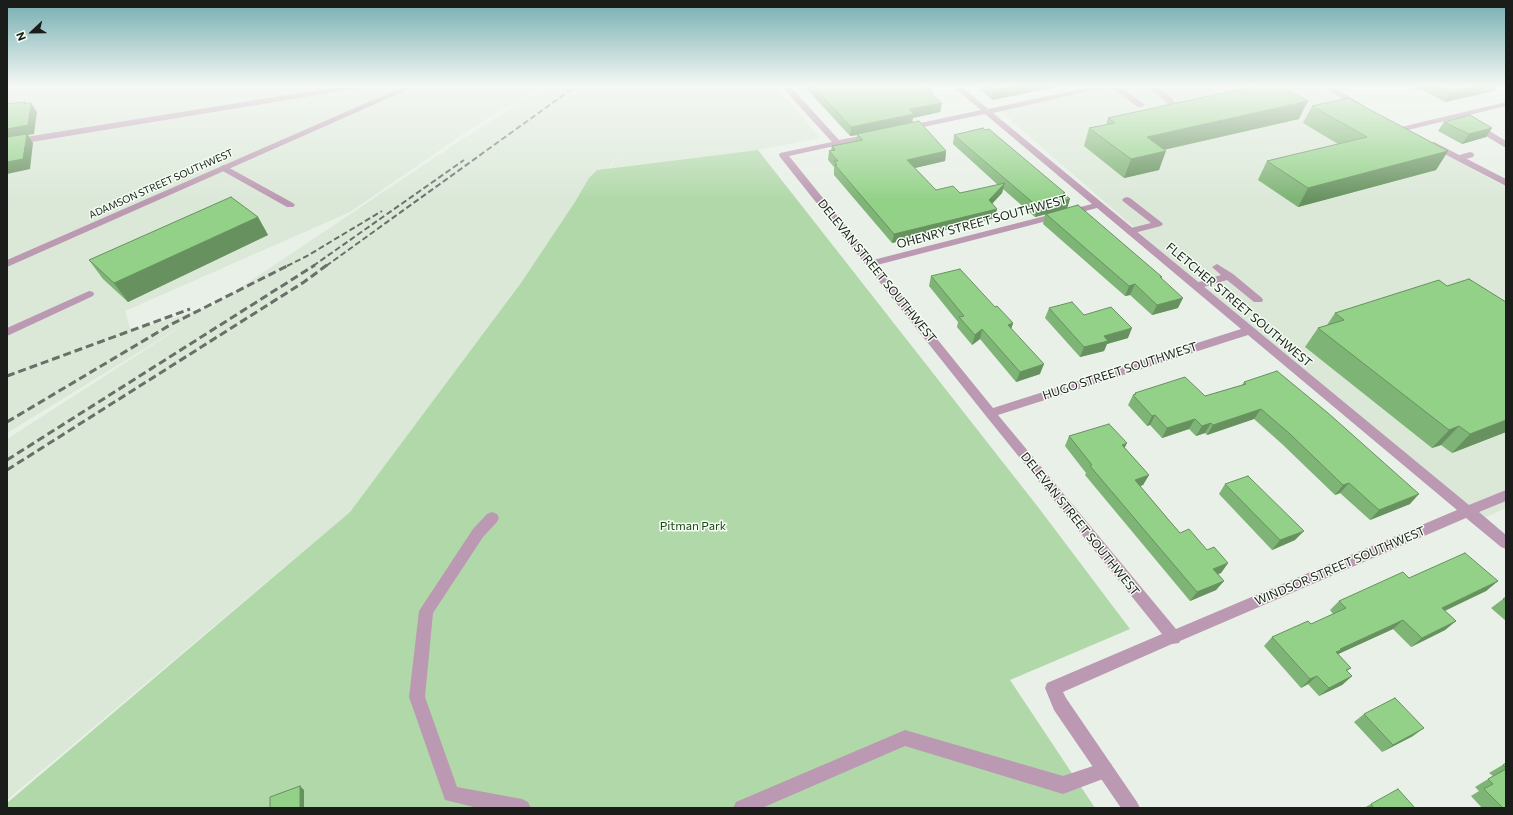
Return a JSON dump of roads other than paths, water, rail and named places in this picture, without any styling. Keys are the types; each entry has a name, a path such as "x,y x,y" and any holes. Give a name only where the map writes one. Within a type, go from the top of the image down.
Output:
{"street":[{"path":"7,143 124,124"},
{"name":"ADAMSON STREET SOUTHWEST","path":"7,264 325,124"},
{"path":"820,124 837,143 876,135"},
{"path":"900,130 929,124"},
{"name":"FLETCHER STREET SOUTHWEST","path":"1001,124 1506,543"},
{"path":"1417,124 1401,127 1506,183"},
{"path":"1472,124 1506,145"},
{"name":"DELEVAN STREET SOUTHWEST","path":"837,143 783,155 872,264 990,413 1174,638"},
{"path":"1459,158 1470,155"},
{"path":"224,168 290,205"},
{"path":"1127,200 1156,224 1130,231"},
{"name":"OHENRY STREET SOUTHWEST","path":"872,264 1099,205"},
{"path":"1217,267 1258,300"},
{"path":"1197,286 1229,276"},
{"path":"7,332 89,294"},
{"name":"HUGO STREET SOUTHWEST","path":"990,413 1250,330"},
{"name":"WINDSOR STREET SOUTHWEST","path":"1174,638 1506,495"},
{"path":"492,518 478,533 426,611 418,697 451,794 522,808"},
{"path":"1131,808 1060,704 1053,688 1174,638"},
{"path":"742,808 905,738 1063,785 1105,770"}],"railway":[{"path":"326,266 523,124"},
{"path":"313,266 464,160"},
{"path":"289,265 307,256 382,211"},
{"path":"7,422 170,325 289,265"},
{"path":"7,460 315,265"},
{"path":"7,470 304,282 327,265"},
{"path":"7,376 190,309"}],"park label":[{"name":"Pitman Park","path":"693,526"}]}
